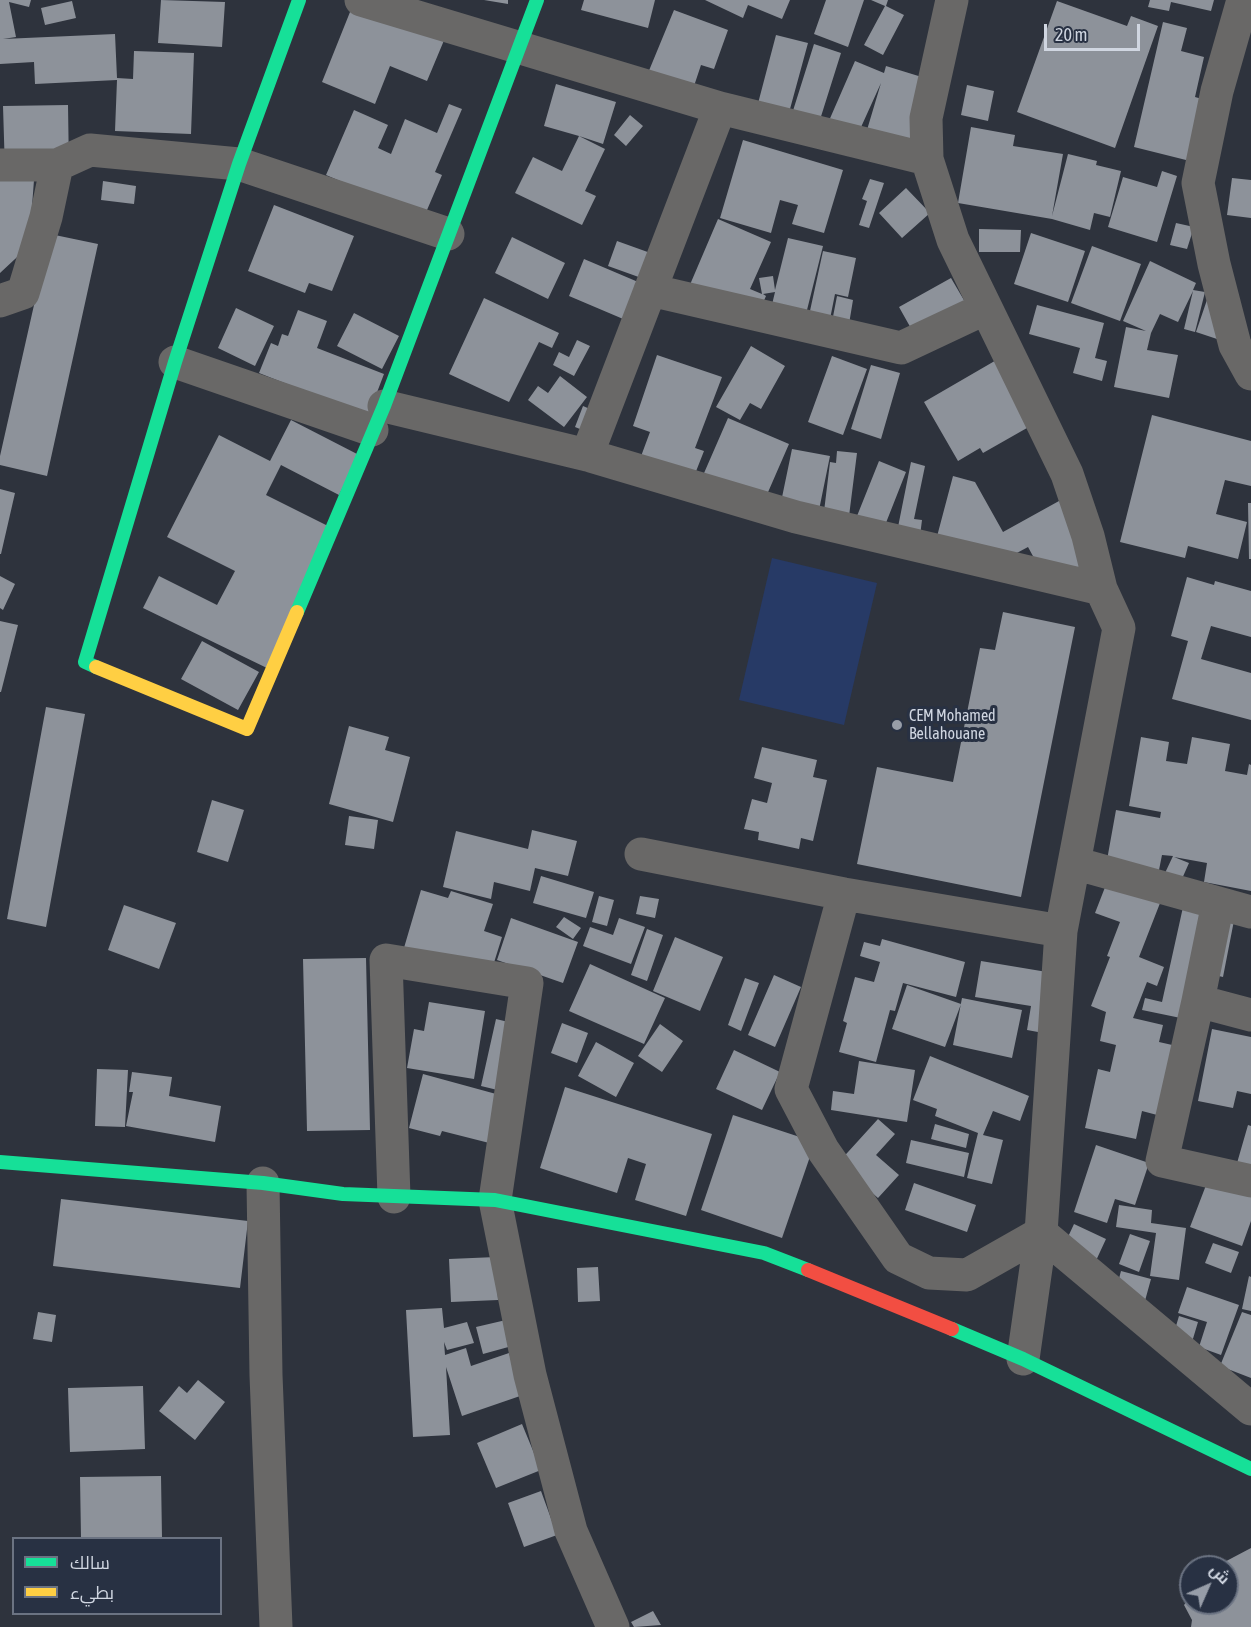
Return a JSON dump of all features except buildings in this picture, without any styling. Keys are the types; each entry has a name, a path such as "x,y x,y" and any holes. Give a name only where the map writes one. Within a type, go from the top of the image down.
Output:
{"street":[{"path":"299,0 239,164 175,362 85,662 247,729 378,418 537,0"},
{"path":"361,0 720,108 927,159"},
{"path":"952,0 926,118 927,159 953,240 1067,474 1088,536 1101,589 1119,628 1061,931 1041,1233 1023,1359"},
{"path":"1243,0 1217,91 1198,183 1214,264 1235,345 1251,374"},
{"path":"587,455 720,108"},
{"path":"0,165 57,165 90,150 239,164 448,234"},
{"path":"0,301 23,293 46,217 57,165"},
{"path":"650,290 901,348 986,308"},
{"path":"175,362 378,418 587,455 796,517 1101,589"},
{"path":"641,854 844,894 1061,931"},
{"path":"1074,863 1251,912"},
{"path":"844,894 791,1089 823,1150 898,1258 929,1273 967,1275 1041,1233"},
{"path":"1218,903 1162,1161 1251,1181"},
{"path":"394,1197 386,960 527,982 495,1200 530,1375 571,1531 613,1627"},
{"path":"1198,1001 1251,1015"},
{"path":"0,1162 263,1183 343,1194 495,1200 764,1253 1023,1359 1251,1469"},
{"path":"263,1183 267,1386 276,1627"},
{"path":"1041,1233 1251,1409"},
{"path":"913,1314 929,1273"}],"shaded area":[{"path":"772,558 877,583 844,725 739,700"}],"traffic: fast":[{"path":"96,667 85,662 175,362 239,164 299,0"},
{"path":"297,612 384,406 537,0"},
{"path":"0,1162 263,1183 343,1194 495,1200 764,1253 808,1270"},
{"path":"952,1329 1023,1359 1251,1469"}],"traffic: slow":[{"path":"96,667 247,729 297,612"}],"traffic: jam":[{"path":"808,1270 952,1329"}],"place":[{"name":"CEM Mohamed Bellahouane","path":"897,725"}]}
